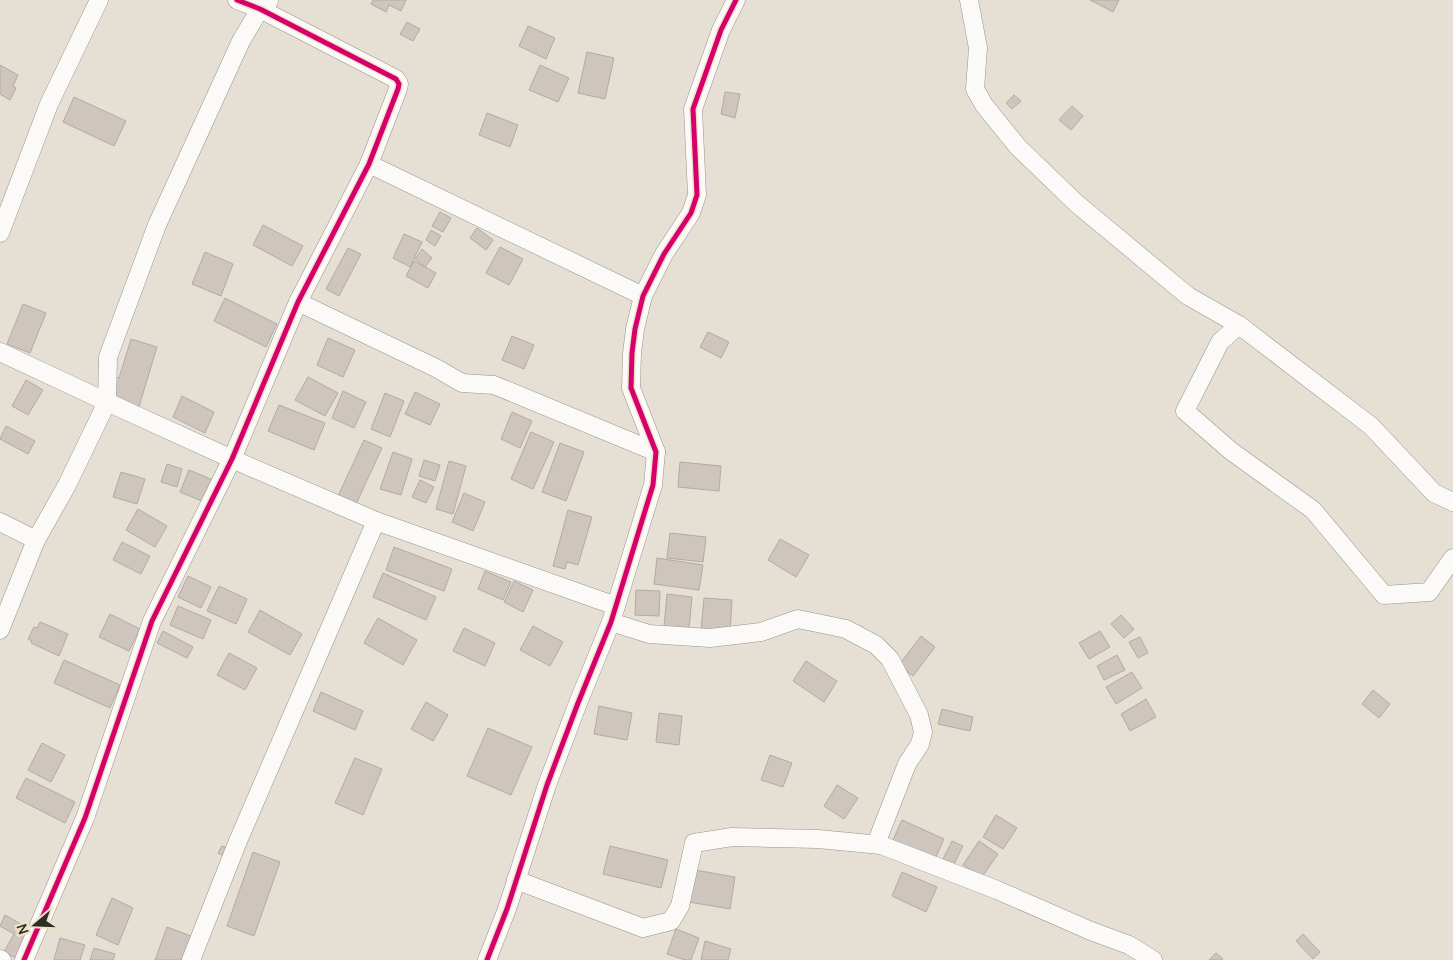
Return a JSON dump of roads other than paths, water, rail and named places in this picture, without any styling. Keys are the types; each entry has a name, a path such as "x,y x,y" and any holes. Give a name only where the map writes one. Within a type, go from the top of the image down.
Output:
{"street":[{"path":"0,232 49,104 99,0"},
{"path":"24,960 84,818 152,621 232,459 298,302 369,164 398,89 399,84 396,79 265,4 237,0"},
{"path":"969,0 978,48 975,88 984,105 1018,146 1076,203 1188,296 1239,325 1372,426 1434,493 1453,502"},
{"path":"487,960 507,909 547,785 614,614 654,485 656,452 631,388 635,329 642,296 664,254 691,213 697,195 693,109 732,2"},
{"path":"0,630 36,540 67,484 107,402 108,356 158,225 241,41 265,4"},
{"path":"369,164 642,296"},
{"path":"298,302 436,368 462,383 494,385 656,452"},
{"path":"1239,325 1220,342 1185,411 1231,450 1312,510 1384,595 1429,592 1453,558"},
{"path":"0,352 232,459 376,521 614,614 649,634 710,638 761,632 798,619 846,629 876,645 890,659 919,715 923,732 920,744 907,764 878,836 878,841 881,845"},
{"path":"191,960 238,841 376,521"},
{"path":"0,522 36,540"},
{"path":"516,880 643,928 671,921 680,906 694,843 732,837 818,840 881,845 988,886 1091,932 1129,945 1153,960"}]}
